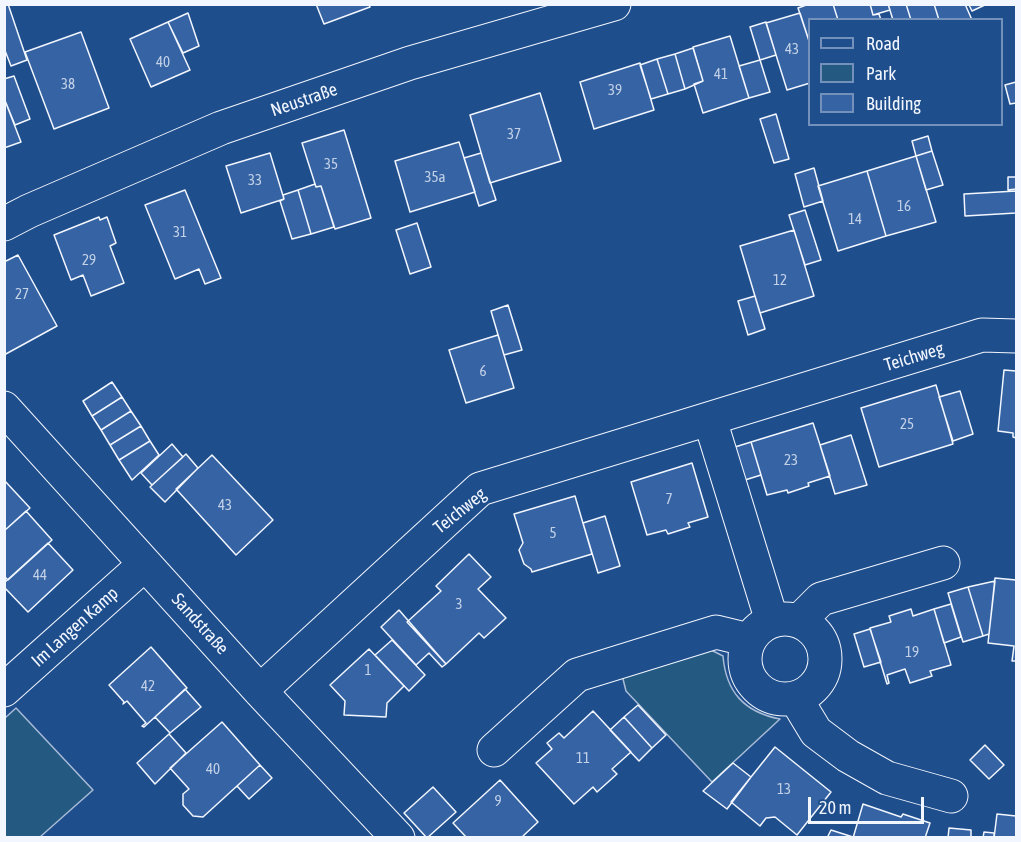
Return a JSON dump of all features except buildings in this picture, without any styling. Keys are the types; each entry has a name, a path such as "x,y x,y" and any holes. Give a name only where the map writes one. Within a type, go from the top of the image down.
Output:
{"street":[{"name":"Neustraße","path":"4,224 221,128 410,63 614,4"},
{"name":"Teichweg","path":"260,691 480,489 982,335 1017,336"},
{"name":"Sandstraße","path":"4,408 260,691 398,837"},
{"path":"710,420 773,627"},
{"path":"494,750 578,675 716,632 773,627 810,627 819,637 824,648 823,673 808,693 796,699 772,698 753,685 747,675 744,651 773,627 821,599 943,563"},
{"name":"Im Langen Kamp","path":"4,690 144,564"},
{"path":"796,699 816,732 848,756 887,778 951,796"}],"green space":[{"path":"709,649 723,656 728,680 739,698 756,711 780,719 712,782 626,691 622,675"},
{"path":"16,708 93,790 40,837 5,837 5,718"}]}
